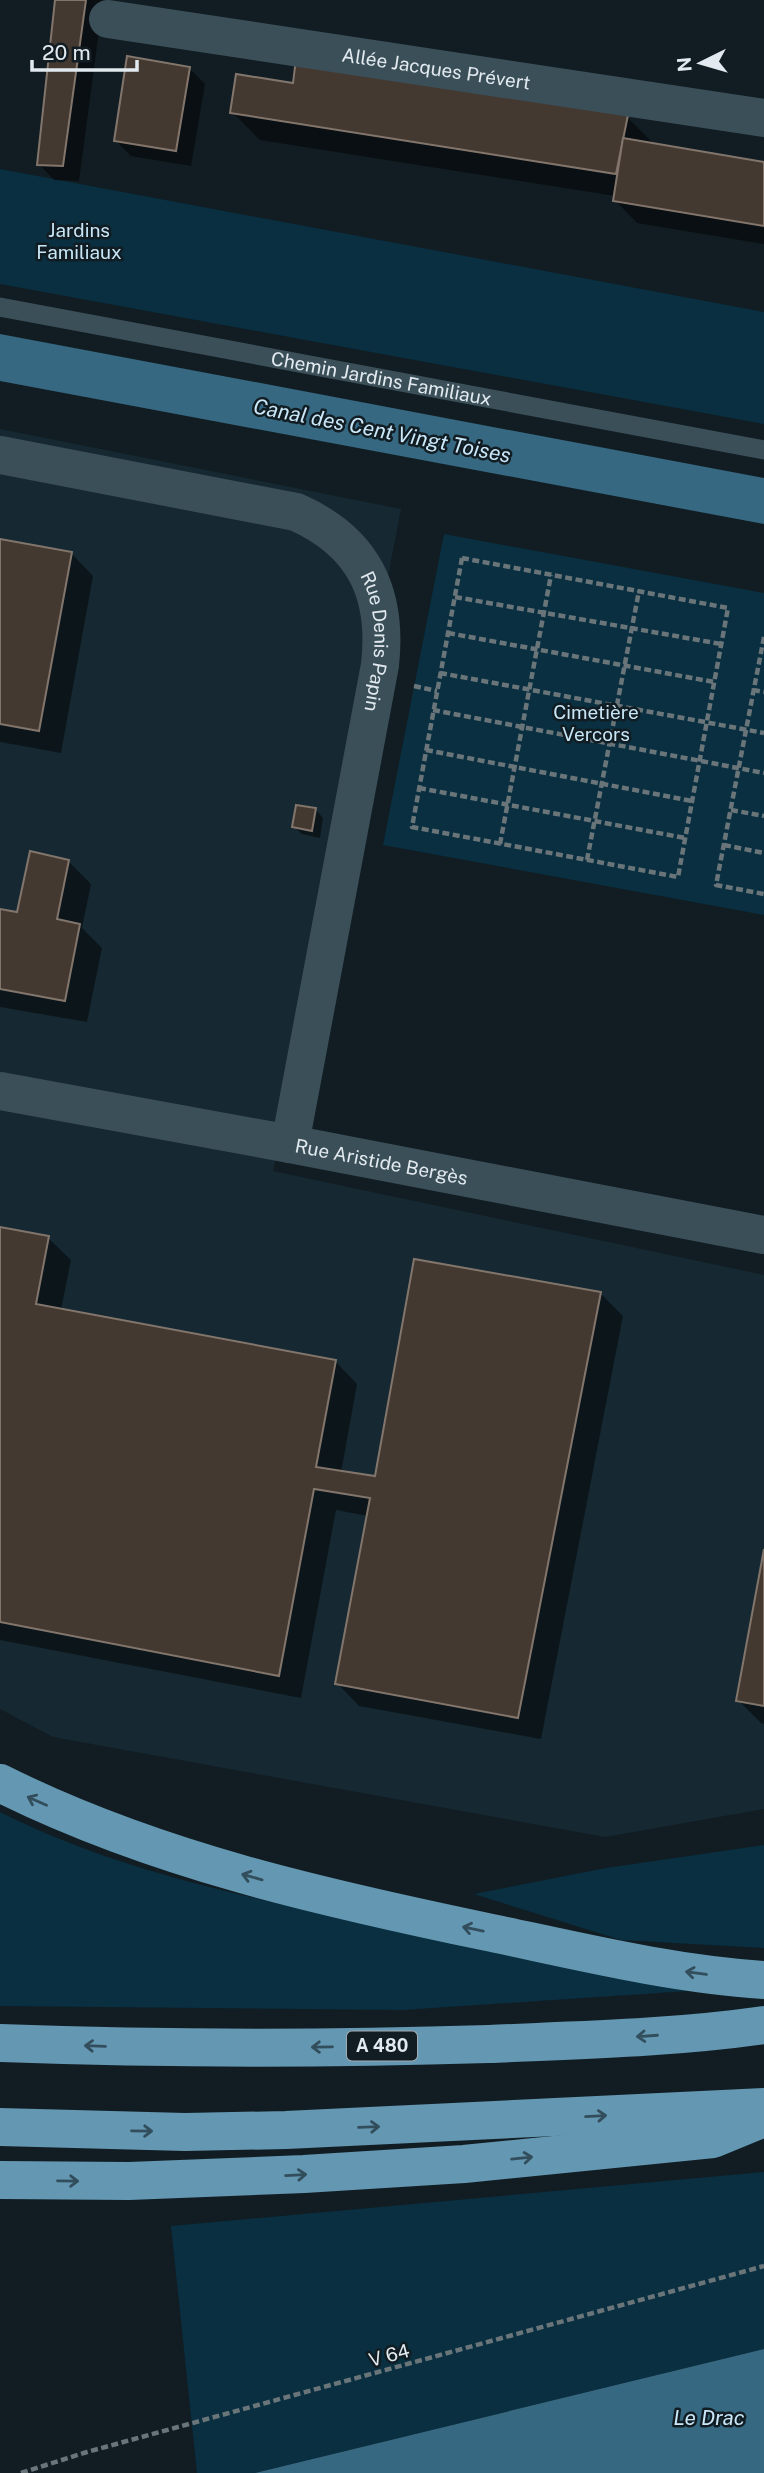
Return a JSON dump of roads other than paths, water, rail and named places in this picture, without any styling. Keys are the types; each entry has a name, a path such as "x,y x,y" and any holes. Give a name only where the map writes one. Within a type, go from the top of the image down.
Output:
{"highway":[{"path":"0,1783 90,1824 170,1853 254,1878 385,1911 655,1967 728,1978 764,1980"},
{"name":"A 480","path":"0,2043 157,2049 453,2045 587,2040 764,2025"},
{"path":"0,2127 185,2132 286,2130 764,2107"},
{"path":"0,2180 130,2181 464,2164 713,2139 764,2118"}],"street":[{"name":"Allée Jacques Prévert","path":"108,19 764,118"},
{"name":"Rue Denis Papin","path":"0,455 296,512 320,523 349,547 373,587 379,604 382,630 380,665 290,1143"},
{"name":"Rue Aristide Bergès","path":"0,1091 290,1143 764,1236"}],"lane":[{"name":"Chemin Jardins Familiaux","path":"0,307 764,450"}],"water":[{"name":"Canal des Cent Vingt Toises","path":"0,334 764,478 764,524 0,381"},
{"name":"Le Drac","path":"764,2349 764,2473 255,2473"}],"park label":[{"name":"Jardins Familiaux","path":"79,241"},
{"name":"Cimetière Vercors","path":"596,723"}]}
